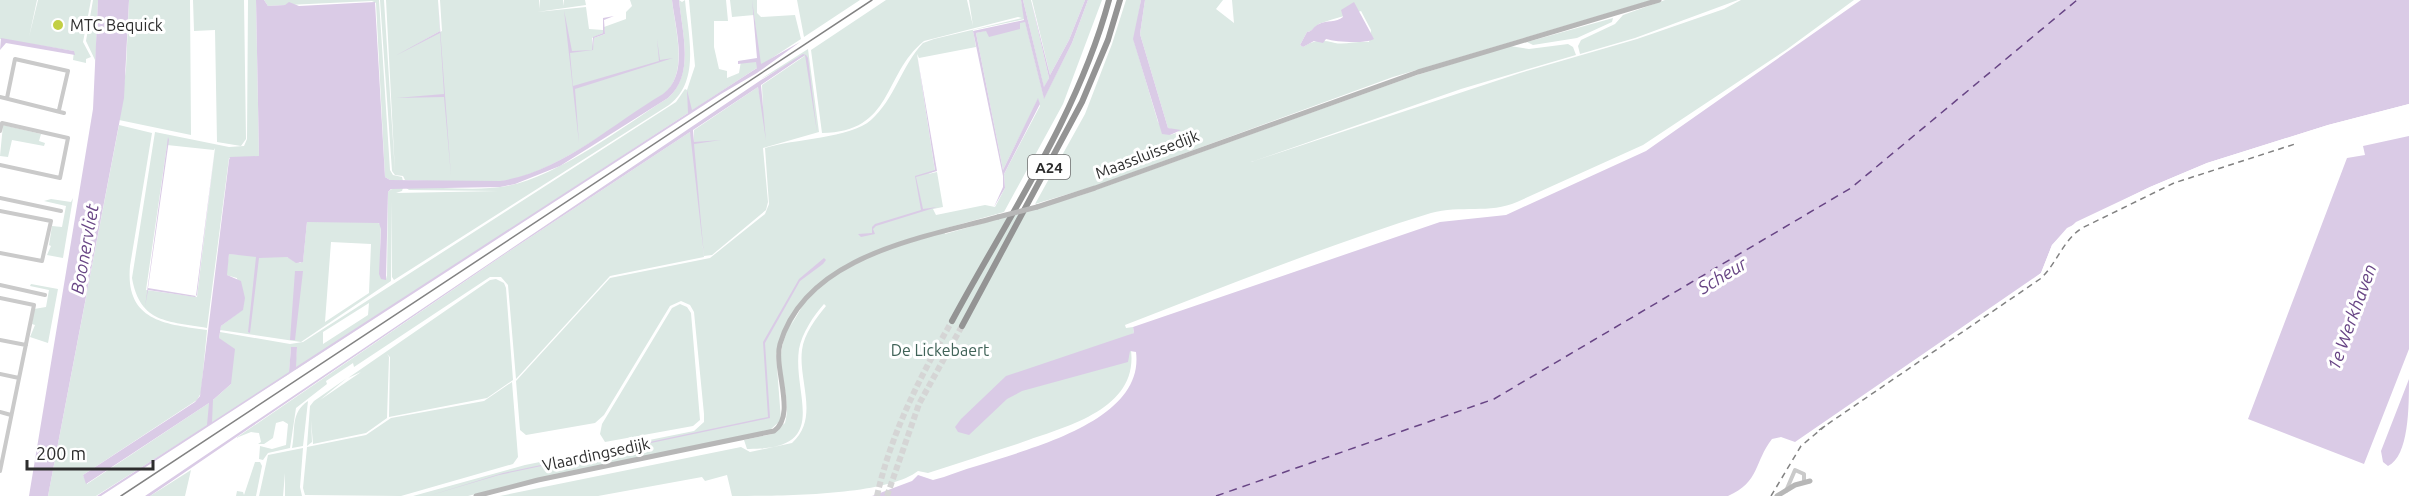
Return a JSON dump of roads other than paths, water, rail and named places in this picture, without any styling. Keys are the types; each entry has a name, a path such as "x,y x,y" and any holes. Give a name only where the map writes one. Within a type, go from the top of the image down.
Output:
{"highway":[{"name":"A24","path":"952,321 1076,92 1109,0"},
{"name":"A24","path":"962,326 1078,111 1098,67 1120,0"}],"street":[{"name":"Maassluissedijk","path":"722,442 765,434 782,424 784,408 778,362 780,346 801,306 819,285 860,259 1095,188 1418,72 1659,0"},
{"path":"7,98 15,59 68,71 59,110"},
{"path":"0,97 64,113"},
{"path":"0,131 2,123 68,138 60,178 0,165"},
{"path":"0,198 61,211"},
{"path":"0,211 51,221 42,261 0,252"},
{"path":"0,285 45,295"},
{"path":"0,298 34,305 0,471"},
{"path":"0,340 26,345"},
{"path":"0,374 19,378"},
{"path":"0,412 12,415"},
{"name":"Vlaardingsedijk","path":"476,496 538,480 722,442"},
{"path":"1777,496 1807,481 1804,474 1795,470 1786,491"}],"water":[{"name":"Boonervliet","path":"98,0 129,0 124,98 48,496 29,496 93,109"},
{"path":"256,0 264,0 268,6 285,5 289,2 299,6 375,2 385,177 390,180 500,181 544,168 585,145 663,94 671,85 679,63 678,37 672,0 679,0 685,52 684,65 682,77 668,98 560,166 515,184 500,187 391,189 388,192 386,280 381,279 379,274 381,229 379,223 307,222 303,262 296,263 287,257 259,258 250,333 248,332 256,257 229,254 227,275 241,281 245,298 243,310 221,326 219,338 235,349 231,384 213,400 212,422 289,372 291,347 297,347 296,367 688,113 687,90 692,110 757,68 756,62 738,64 738,61 757,58 752,0 761,64 800,42 757,73 721,94 101,496 97,496 207,425 209,403 86,484 83,475 195,402 200,396 229,160 230,157 259,156"},
{"path":"438,0 451,176 444,97 396,98 444,94 440,33 395,56 440,31"},
{"path":"1021,0 1023,0 1044,87 1049,78 1031,0 1050,75 1069,40 1085,0 1088,0 1072,43 1044,99 1025,22 1020,23 1020,29 989,37 986,31 976,33 1003,170 1038,98 1040,104 1004,174 1005,188 994,207 1003,187 1003,176 973,31 1024,20"},
{"path":"1141,0 1145,0 1140,34 1168,128 1181,130 1170,135 1162,134 1133,39"},
{"name":"Scheur","path":"1861,0 2409,0 2409,104 2328,125 2207,163 2076,222 2052,245 2041,273 1795,442 1781,437 1772,439 1751,478 1728,496 872,496 912,481 918,475 933,480 1031,449 1064,436 1094,420 1118,402 1133,379 1136,352 1130,351 1128,362 1022,391 1007,399 969,435 958,432 955,427 961,419 1006,376 1134,333 1133,327 1440,222 1506,215 1646,151"},
{"path":"1354,2 1374,39 1350,42 1326,39 1323,43 1314,41 1303,47 1300,45 1307,32 1322,23 1340,19 1343,17 1341,10"},
{"path":"564,10 572,51 592,50 593,37 603,33 603,18 614,16 604,20 605,34 594,38 593,50 570,53 573,86 659,61 657,39 660,60 673,58 575,89 579,143"},
{"path":"1,38 74,51 75,55 6,43 0,50"},
{"path":"803,54 806,55 808,58 817,132 805,55 761,85 766,141 758,87 693,130 694,142 721,140 694,144 704,256 690,132 508,252 150,496 145,496 761,80"},
{"path":"917,54 937,171 916,177 923,209 937,207 876,226 873,229 875,234 861,237 858,234 872,233 872,227 875,224 921,210 915,176 935,170"},
{"name":"1e Werkhaven","path":"2409,136 2409,349 2364,464 2248,419 2347,158 2365,155 2363,146"},
{"path":"168,137 148,288 196,296 148,290 145,307"},
{"path":"215,147 197,295 196,296"},
{"path":"824,258 826,260 823,264 800,281 765,343 770,418 499,475 428,496 503,473 768,417 763,342 799,279"},
{"path":"295,271 303,271 295,340 290,340"},
{"path":"2409,379 2408,416 2404,441 2395,461 2388,466 2383,462 2381,451"}],"tunnel":[{"path":"877,496 898,428 952,321"},
{"path":"887,496 919,404 962,326"}],"tram line":[{"path":"121,496 872,0"}],"railway":[{"path":"1819,430 2040,279 2051,267 2069,239 2082,228 2174,183 2295,144"},
{"path":"1771,496 1801,446 1825,426"}],"place":[{"name":"MTC Bequick","path":"58,25"}],"park label":[{"name":"De Lickebaert","path":"940,350"}]}
